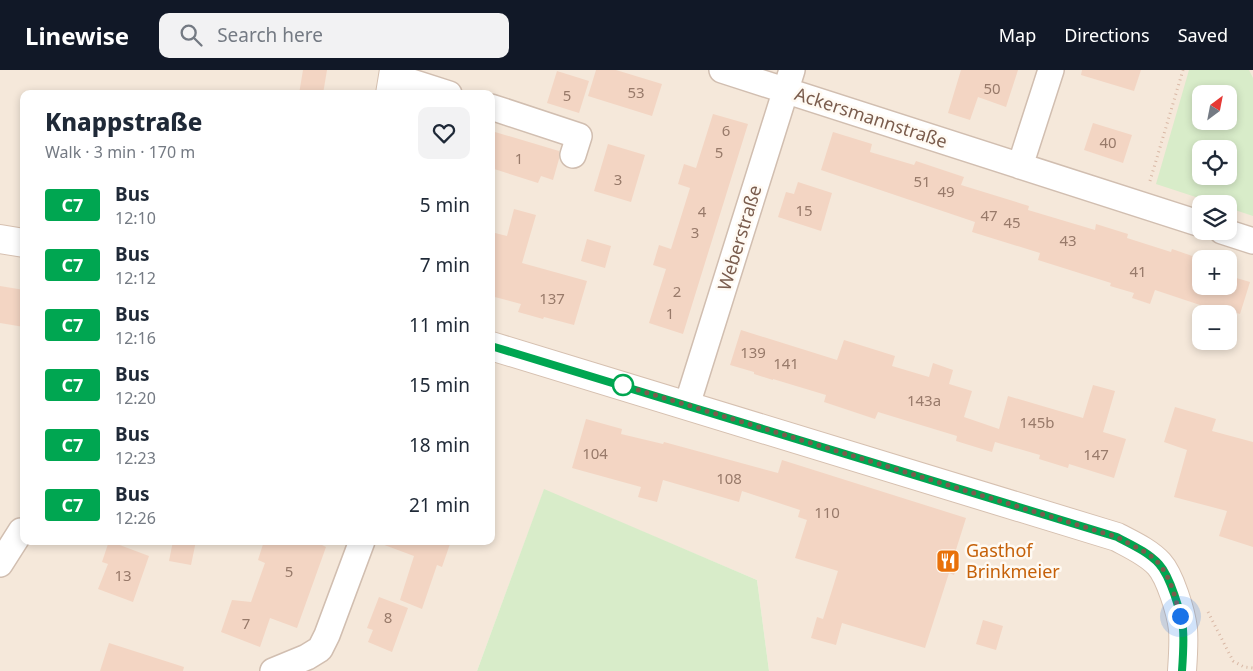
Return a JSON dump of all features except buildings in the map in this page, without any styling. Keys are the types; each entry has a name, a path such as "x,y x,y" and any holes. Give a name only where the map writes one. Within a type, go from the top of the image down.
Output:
{"street":[{"name":"Ackersmannstraße","path":"722,70 789,80 1020,166 1192,221"},
{"path":"1020,166 1051,70"},
{"path":"392,80 433,90"},
{"name":"Weberstraße","path":"687,405 789,80"},
{"path":"495,108 579,136 573,155"},
{"path":"1237,236 1253,241"},
{"path":"0,239 20,242"},
{"path":"495,347 1117,537 1149,555 1160,564 1168,576 1183,628 1182,671"},
{"path":"0,564 20,533"},
{"path":"273,671 307,657 320,649 361,545"}],"path":[{"path":"1142,206 1183,70"}],"shaded area":[{"path":"0,70 1253,70 1253,671 769,671 757,580 544,490 477,671 0,671"}],"green space":[{"path":"1189,70 1249,70 1253,78 1253,216 1237,211 1237,195 1192,196 1156,184"},
{"path":"544,489 757,580 769,671 477,671"}],"bus line":[{"name":"C7","path":"495,347 1117,537 1149,555 1160,564 1168,576 1183,628 1182,671"}],"place":[{"name":"Gasthof Brinkmeier","path":"948,561"}],"route":[{"path":"623,385 1117,537 1149,555 1160,564 1168,576 1180,616"}]}
